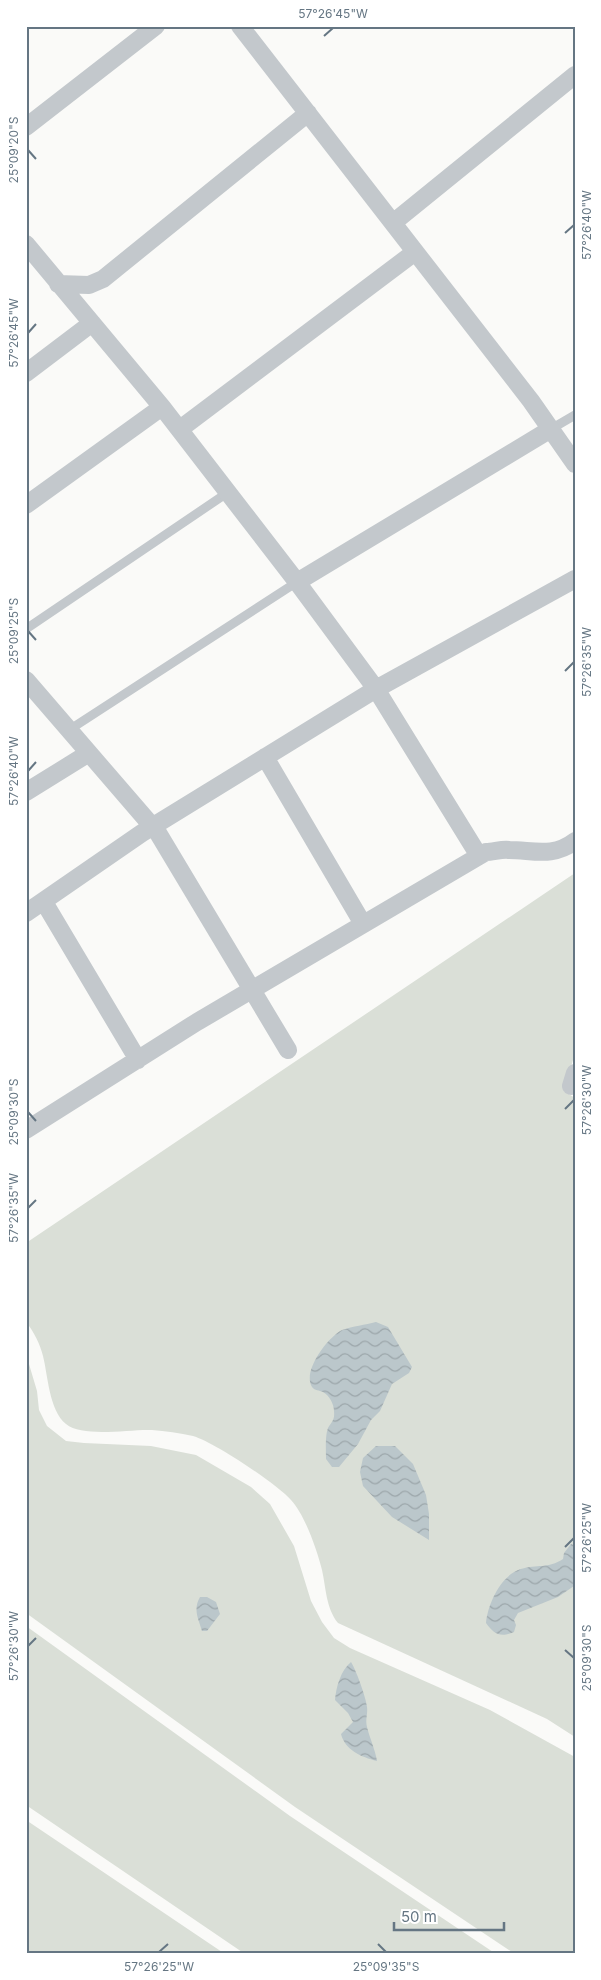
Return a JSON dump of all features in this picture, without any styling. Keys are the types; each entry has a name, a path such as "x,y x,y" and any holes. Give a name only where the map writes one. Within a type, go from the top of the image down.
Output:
{"street":[{"path":"26,127 156,26"},
{"path":"240,26 394,222 415,252 531,401 575,464"},
{"path":"394,222 575,75"},
{"path":"58,284 89,285 103,280 308,113"},
{"path":"29,251 180,429 227,493 297,582 376,689 479,856"},
{"path":"180,429 415,252"},
{"path":"26,373 92,323"},
{"path":"26,505 162,407"},
{"path":"297,582 551,429"},
{"path":"26,913 152,827 376,689 575,579"},
{"path":"26,680 163,842 288,1050"},
{"path":"26,792 89,753"},
{"path":"265,757 363,924"},
{"path":"26,1130 251,990 486,852 509,850 533,853 554,851 575,842"},
{"path":"44,902 138,1060"}],"lane":[{"path":"551,429 575,415"},
{"path":"26,629 227,493"},
{"path":"69,730 297,582"}],"shaded area":[{"path":"575,873 575,1053 564,1091 575,1098 575,1737 547,1719 338,1623 331,1611 327,1598 322,1570 314,1543 301,1514 284,1493 245,1464 215,1446 193,1436 152,1430 83,1431 66,1424 56,1410 50,1392 42,1352 26,1322 26,1243"},
{"path":"26,1354 37,1391 39,1410 47,1426 66,1441 151,1446 196,1455 251,1487 270,1504 294,1546 311,1601 322,1622 334,1638 350,1648 490,1710 575,1757 575,1954 515,1954 295,1807 26,1613"},
{"path":"26,1626 290,1816 496,1954 245,1954 26,1805"},
{"path":"26,1820 225,1954 26,1954"}],"water":[{"path":"376,1322 388,1327 412,1367 409,1373 392,1384 380,1411 371,1420 358,1444 339,1467 332,1467 326,1459 326,1435 334,1417 334,1408 327,1395 312,1387 310,1372 318,1355 336,1334 342,1330"},
{"path":"376,1446 395,1446 413,1464 426,1495 429,1514 429,1540 392,1517 363,1486 360,1472 363,1458"},
{"path":"571,1544 575,1545 574,1586 558,1597 518,1613 514,1620 516,1625 514,1632 501,1635 492,1630 486,1623 487,1615 497,1591 507,1577 521,1569 558,1562 563,1559 564,1553"},
{"path":"200,1597 207,1597 216,1602 220,1614 207,1631 202,1631 197,1614"},
{"path":"351,1662 365,1697 367,1710 366,1724 377,1761 350,1749 341,1734 353,1722 348,1713 335,1700 342,1674"}]}
